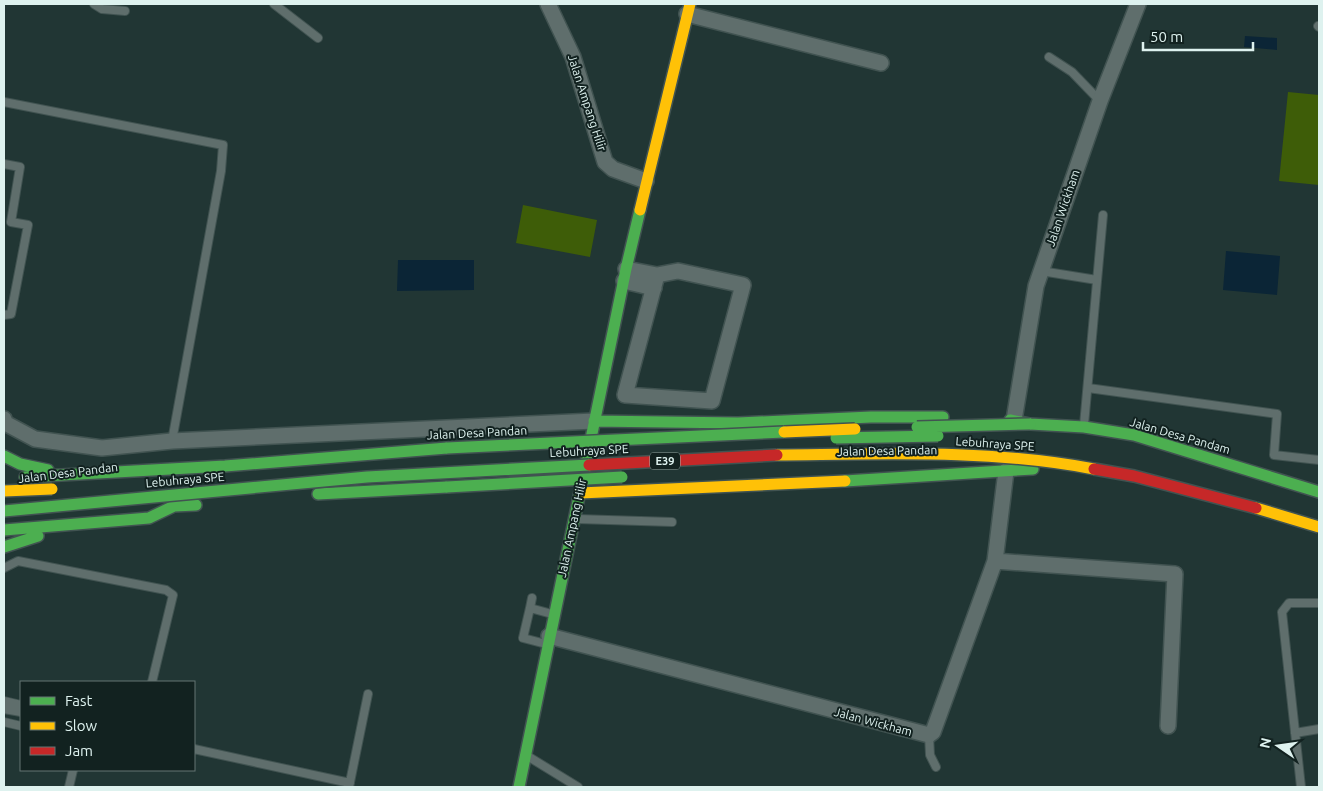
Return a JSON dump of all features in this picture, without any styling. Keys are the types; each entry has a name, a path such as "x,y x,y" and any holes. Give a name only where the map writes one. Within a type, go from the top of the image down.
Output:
{"main road":[{"name":"Jalan Ampang Hilir","path":"519,787 625,275 688,9"},
{"path":"594,422 738,423 871,417 1014,420 1030,424"},
{"name":"Jalan Desa Pandam","path":"1030,424 1084,427 1134,435 1319,492"},
{"name":"Jalan Desa Pandan","path":"13,478 225,466 447,448 841,429 1030,424"},
{"name":"Lebuhraya SPE","path":"114,484 366,461 686,443 897,436 975,438"},
{"name":"Lebuhraya SPE","path":"4,511 367,476 771,455 943,454 1058,462 1134,476 1247,505 1319,527"},
{"path":"4,456 20,464 41,470 88,474"},
{"name":"Jalan Desa Pandan","path":"779,467 1005,464 1022,468 1086,474 1150,487 1255,514 1319,536"},
{"name":"Jalan Desa Pandan","path":"4,493 225,466"},
{"path":"580,493 845,481 1006,471 1022,468"},
{"path":"309,495 632,476"},
{"path":"4,493 66,488"},
{"path":"4,530 149,518 174,506 251,500"},
{"path":"4,547 45,533 56,526"}],"street":[{"name":"Jalan Ampang Hilir","path":"548,4 573,57 606,162 613,169 646,181"},
{"name":"Jalan Wickham","path":"1014,420 1036,286 1100,101 1138,4"},
{"path":"688,9 881,63"},
{"path":"625,275 655,282 678,271 742,285 712,401 625,395 655,282"},
{"path":"4,419 5,423 35,439 102,448 172,442 594,422"},
{"name":"Jalan Wickham","path":"549,640 929,735 933,732 995,561 1006,471"},
{"path":"995,561 1175,574 1168,726"}],"lane":[{"path":"94,4 102,9 125,11"},
{"path":"274,4 318,38"},
{"path":"1049,57 1072,72 1100,101"},
{"path":"4,102 223,145 221,171 172,442"},
{"path":"4,164 20,167 7,221 28,225 10,314 4,316"},
{"path":"1084,427 1103,215"},
{"path":"1041,271 1098,280"},
{"path":"1088,388 1278,414 1274,455 1319,460"},
{"path":"574,518 672,522"},
{"path":"4,568 18,561 148,586 166,590 173,595 152,681"},
{"path":"532,598 523,638 549,640"},
{"path":"1301,787 1282,612 1289,603 1319,603"},
{"path":"530,608 554,614"},
{"path":"195,749 350,785 368,694"},
{"path":"4,701 20,705"},
{"path":"4,708 20,712"},
{"path":"4,722 20,726"},
{"path":"1295,733 1319,729"},
{"path":"929,735 930,755 936,767"},
{"path":"525,755 578,787"},
{"path":"69,787 73,771"}],"green space":[{"path":"1288,92 1319,95 1319,185 1279,181"},
{"path":"523,205 597,220 590,257 516,243"}],"water":[{"path":"1245,36 1277,38 1277,50 1244,47"},
{"path":"1226,251 1280,256 1277,295 1223,290"},
{"path":"398,260 474,260 474,290 397,291"}],"traffic: fast":[{"path":"519,787 626,269 640,210"},
{"path":"594,421 738,423 871,417 943,417"},
{"path":"1010,420 1030,424 1084,427 1134,435 1319,492"},
{"path":"917,427 1030,424"},
{"path":"447,448 784,432"},
{"path":"836,438 938,436"},
{"path":"25,477 225,466 447,448"},
{"path":"4,456 20,464 48,470"},
{"path":"4,511 367,477 589,465"},
{"path":"845,481 1033,469"},
{"path":"447,487 622,477"},
{"path":"318,494 447,487"},
{"path":"4,530 149,518 174,506 196,505"},
{"path":"4,547 38,536"}],"traffic: slow":[{"path":"640,210 690,4"},
{"path":"784,432 855,429"},
{"path":"777,455 936,454 1016,458 1094,469"},
{"path":"580,493 845,481"},
{"path":"4,491 52,489"},
{"path":"1256,508 1319,527"}],"traffic: jam":[{"path":"589,465 777,455"},
{"path":"1094,469 1134,476 1256,508"}]}
